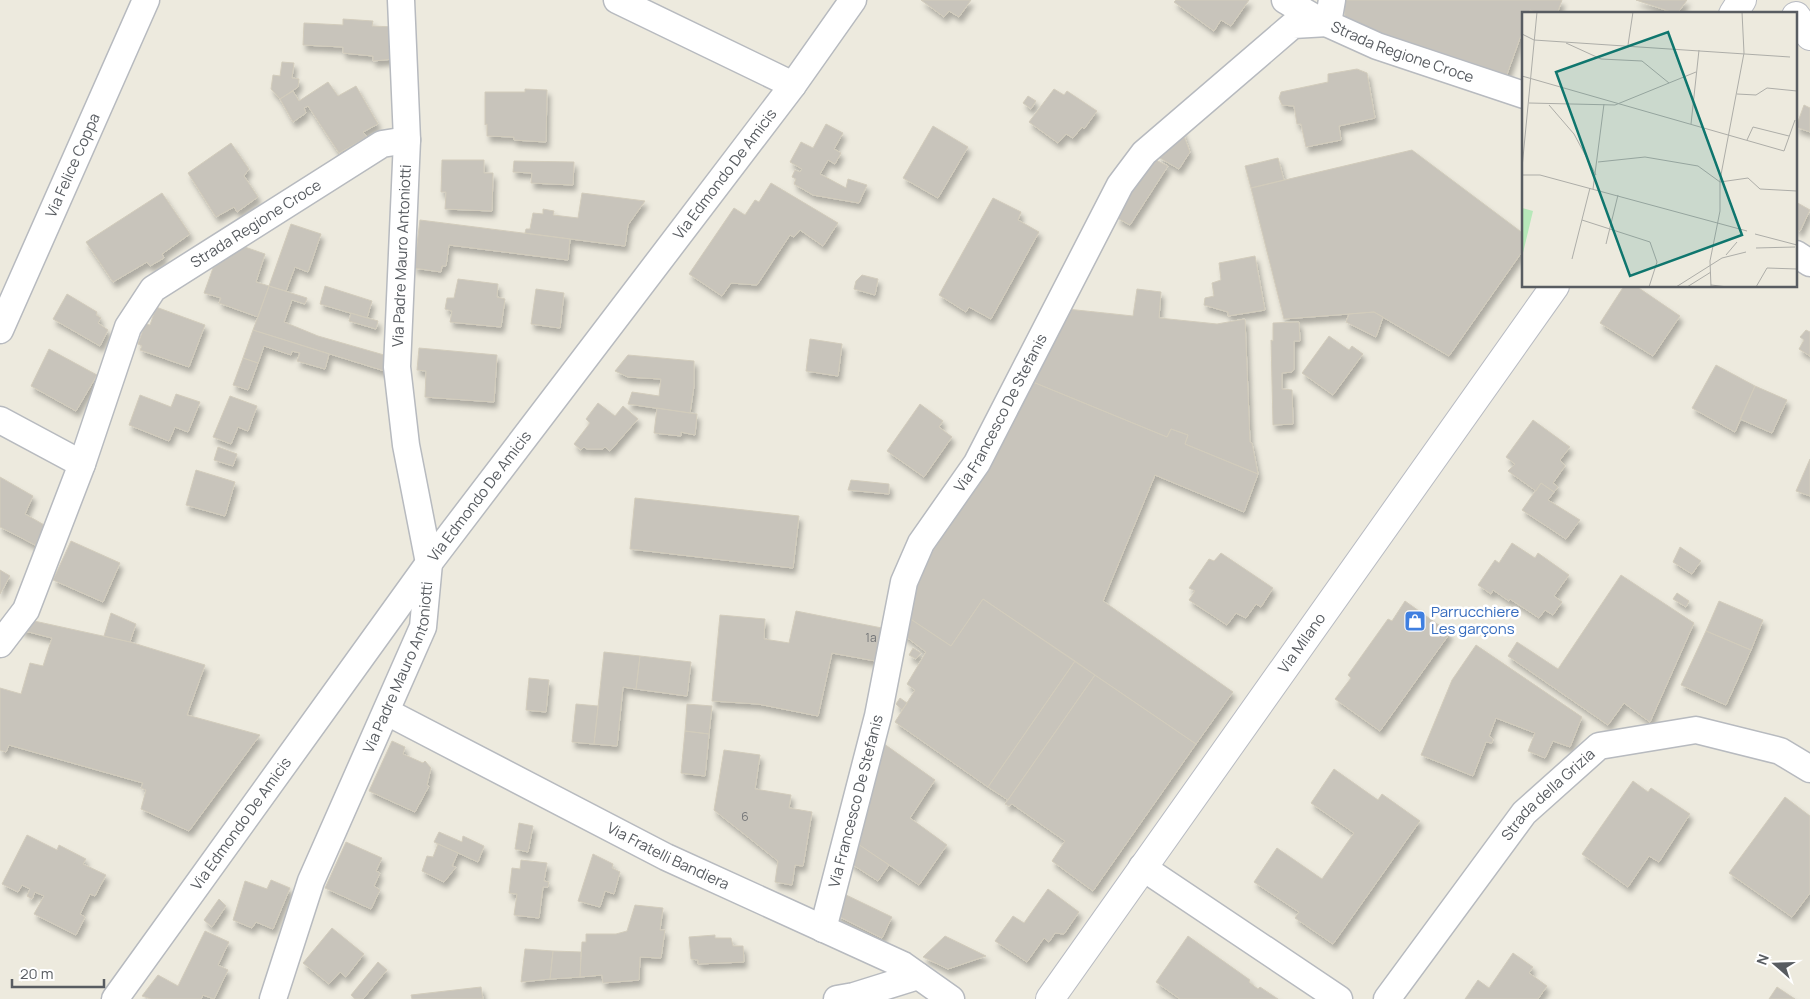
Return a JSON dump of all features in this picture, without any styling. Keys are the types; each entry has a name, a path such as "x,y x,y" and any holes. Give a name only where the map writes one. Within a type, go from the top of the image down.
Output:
{"main road":[{"path":"1733,12 1742,0"},
{"path":"1790,0 1795,12"},
{"name":"Via Milano","path":"1050,999 1554,288"}],"street":[{"name":"Via Felice Coppa","path":"0,330 146,0"},
{"path":"401,0 406,140"},
{"path":"617,0 793,85"},
{"name":"Via Edmondo De Amicis","path":"114,999 429,563 793,85 853,0"},
{"name":"Strada Regione Croce","path":"1285,0 1330,12 1377,46 1522,94"},
{"name":"Via Francesco De Stefanis","path":"823,929 878,716 904,582 921,543 977,463 1120,185 1144,152 1293,25 1330,12"},
{"name":"Strada Regione Croce","path":"0,644 26,610 82,464 128,327 152,289 382,144 406,140"},
{"name":"Via Padre Mauro Antoniotti","path":"273,999 311,881 353,781 387,712 423,627 429,563 406,445 397,367 406,140"},
{"path":"1798,255 1810,263"},
{"path":"0,420 82,464"},
{"name":"Via Fratelli Bandiera","path":"387,712 666,857 903,966 951,999"},
{"name":"Strada della Grizia","path":"1387,999 1524,813 1599,746 1696,730 1780,751 1810,769"},
{"path":"1142,867 1340,999"},
{"path":"837,999 854,996 918,976"}],"building":[{"path":"921,0 971,0 959,17 949,11 944,17"},
{"path":"1176,0 1249,0 1231,26 1221,20 1214,31 1174,2"},
{"path":"1344,0 1562,0 1558,12 1536,12 1530,10 1529,12 1522,12 1522,33 1506,77 1478,65 1352,23 1345,17"},
{"path":"1636,0 1687,0 1678,12 1671,12"},
{"path":"343,19 373,21 372,26 395,27 394,59 373,61 373,56 343,53 343,47 303,45 304,23 343,25"},
{"path":"282,62 294,63 292,78 299,79 298,87 280,99 271,89 273,75 280,76"},
{"path":"1357,69 1367,73 1375,118 1339,126 1341,140 1306,147 1301,124 1297,124 1294,106 1282,105 1279,98 1281,92 1328,82 1328,74"},
{"path":"328,82 338,96 356,86 378,124 363,132 367,137 339,153 308,106 304,108 306,113 293,122 280,99 293,91 299,101"},
{"path":"525,89 547,90 546,142 514,140 514,137 487,136 485,92 525,92"},
{"path":"1054,89 1064,95 1067,91 1097,111 1084,129 1082,127 1073,138 1066,134 1058,143 1029,122"},
{"path":"1028,96 1036,101 1031,109 1023,103"},
{"path":"1804,105 1810,108 1810,132 1798,128 1798,122"},
{"path":"826,124 843,133 834,149 841,153 835,164 828,160 820,174 846,188 848,179 867,185 859,203 813,195 794,184 796,179 792,177 795,170 800,172 802,169 790,162 801,142 813,148"},
{"path":"933,126 968,147 938,198 903,178"},
{"path":"1181,128 1190,152 1179,169 1158,157"},
{"path":"231,143 249,169 244,176 258,197 237,212 234,207 216,217 188,173"},
{"path":"1412,150 1522,232 1522,252 1449,356 1374,312 1284,319 1251,188"},
{"path":"1278,158 1284,180 1251,188 1245,166"},
{"path":"442,160 484,160 484,173 493,173 492,211 445,209 446,192 441,192"},
{"path":"1156,160 1168,166 1130,225 1117,218 1131,193"},
{"path":"514,161 574,162 573,185 531,183 532,173 513,172"},
{"path":"771,183 838,223 823,246 800,230 794,237 790,235 757,285 731,283 722,296 689,274 734,208 745,215 755,200 759,202"},
{"path":"162,193 190,234 162,254 164,258 150,266 147,262 113,282 86,242"},
{"path":"582,193 645,201 628,225 625,246 525,233 526,229 530,229 533,213 543,214 543,209 554,211 553,215 578,218"},
{"path":"993,198 1021,212 1018,220 1039,232 991,319 969,307 966,312 939,295"},
{"path":"1798,203 1810,210 1800,231 1798,230"},
{"path":"420,220 570,239 568,260 449,245 446,266 442,266 441,272 414,268"},
{"path":"291,224 321,234 308,272 295,267 286,291 269,286"},
{"path":"242,246 265,254 256,282 269,286 258,317 219,303 221,298 204,293 213,268"},
{"path":"1255,256 1265,310 1228,316 1228,312 1204,305 1205,298 1214,296 1212,283 1221,280 1219,263"},
{"path":"862,275 878,279 875,295 854,289 856,281"},
{"path":"458,279 498,284 497,297 505,299 501,327 450,322 452,311 445,309 447,298 454,298"},
{"path":"269,286 307,298 305,304 292,300 284,322 318,336 391,357 391,373 253,330"},
{"path":"325,286 372,301 367,318 320,304"},
{"path":"1623,288 1639,288 1680,316 1653,356 1600,323"},
{"path":"536,289 564,293 560,328 531,324"},
{"path":"1137,289 1161,292 1159,318 1217,324 1245,319 1250,442 1252,443 1258,474 1185,444 1188,435 1171,429 1167,437 1028,380 1067,309 1133,316"},
{"path":"67,294 97,312 96,315 101,318 98,323 108,330 100,346 53,319"},
{"path":"156,307 205,325 189,367 140,350 142,346 138,344 145,324 150,325"},
{"path":"1374,312 1383,317 1376,337 1346,322 1349,314"},
{"path":"351,313 378,321 376,329 349,321"},
{"path":"1299,322 1300,341 1294,341 1294,369 1292,372 1282,373 1282,389 1292,390 1293,424 1273,425 1271,340 1273,341 1273,323"},
{"path":"253,330 329,354 325,369 297,361 300,353 292,351 291,355 264,346 258,363 243,358"},
{"path":"1806,330 1810,332 1810,356 1799,349 1804,340 1800,337"},
{"path":"1329,336 1349,350 1352,346 1363,354 1333,395 1302,373"},
{"path":"810,339 842,344 838,376 806,371"},
{"path":"419,348 497,355 494,402 425,397 426,371 417,370"},
{"path":"49,349 97,375 76,411 31,386"},
{"path":"628,355 694,361 694,386 690,413 628,404 632,392 659,396 661,379 628,377 615,371"},
{"path":"243,358 258,363 248,390 233,385"},
{"path":"1716,365 1755,386 1735,432 1692,408"},
{"path":"1028,380 1167,437 1171,429 1188,435 1185,444 1258,474 1244,512 1155,475 1103,601 1233,692 1196,744 983,599 951,646 906,616 926,556"},
{"path":"1755,386 1787,400 1772,433 1740,419"},
{"path":"176,394 200,402 188,432 175,427 169,441 129,425 140,395 171,407"},
{"path":"230,396 257,406 248,431 238,427 231,444 213,437"},
{"path":"598,403 615,416 623,406 638,419 610,451 605,447 603,449 587,449 584,447 581,450 574,444 590,423 586,419"},
{"path":"920,404 943,421 939,427 952,437 924,477 887,451"},
{"path":"657,408 697,414 695,435 681,432 681,436 654,433"},
{"path":"1533,420 1570,447 1560,460 1565,466 1553,483 1558,487 1554,492 1541,483 1536,491 1508,471 1515,464 1506,457"},
{"path":"218,447 237,454 233,466 214,460"},
{"path":"1810,459 1810,496 1796,491"},
{"path":"196,470 235,482 225,516 186,505"},
{"path":"0,477 33,496 25,514 53,530 45,550 0,527"},
{"path":"851,480 889,484 889,494 848,490"},
{"path":"1541,483 1554,492 1548,500 1580,520 1566,539 1522,510"},
{"path":"635,498 799,516 793,568 630,549"},
{"path":"71,541 120,563 103,602 53,580"},
{"path":"1512,543 1535,558 1538,553 1569,575 1554,596 1562,602 1553,615 1545,610 1539,618 1510,599 1509,601 1493,590 1491,594 1478,585 1495,560 1499,563"},
{"path":"1680,547 1701,561 1692,574 1673,562"},
{"path":"1221,553 1273,588 1261,607 1256,604 1246,618 1236,613 1227,625 1189,600 1195,591 1189,588 1209,559 1214,561"},
{"path":"0,570 10,576 0,594"},
{"path":"1621,575 1694,623 1650,722 1624,703 1608,725 1508,656 1517,642 1558,669"},
{"path":"1677,593 1689,601 1686,607 1673,599"},
{"path":"983,599 1075,661 988,787 895,722 915,690 907,684 926,652 901,633 906,616 951,646"},
{"path":"1405,601 1450,633 1380,731 1335,699 1351,678 1348,675 1388,619 1392,621"},
{"path":"1719,601 1763,620 1751,650 1706,631"},
{"path":"796,611 887,629 881,662 832,653 818,716 758,704 712,701 720,615 765,619 764,639 789,643"},
{"path":"111,613 136,624 130,642 104,636"},
{"path":"25,619 130,642 205,665 187,715 260,735 189,831 141,809 146,790 141,788 143,783 9,745 6,752 0,750 0,688 21,694 30,663 43,666 52,638 21,630"},
{"path":"1706,631 1751,650 1726,705 1681,685"},
{"path":"1476,645 1582,717 1570,747 1553,741 1545,758 1528,751 1535,733 1496,718 1489,736 1493,739 1492,743 1486,742 1473,776 1421,755 1452,680"},
{"path":"913,648 921,653 916,659 909,655"},
{"path":"604,652 640,656 636,689 623,687 617,746 594,744"},
{"path":"640,656 691,662 687,696 636,689"},
{"path":"1075,661 1095,675 1008,800 988,787"},
{"path":"1095,675 1196,744 1093,891 1052,861 1065,841 1012,804 1009,806 1005,804"},
{"path":"529,678 549,680 546,712 526,710"},
{"path":"900,698 907,703 902,710 896,704"},
{"path":"576,704 598,706 594,744 572,742"},
{"path":"687,704 712,706 709,734 685,731"},
{"path":"685,731 709,734 705,776 681,773"},
{"path":"392,741 405,747 403,754 423,763 425,761 431,768 427,785 429,786 415,812 369,791"},
{"path":"880,741 935,780 910,818 947,845 919,885 855,842"},
{"path":"724,750 760,755 755,789 791,795 789,808 812,812 803,866 795,865 792,885 775,882 778,861 714,810"},
{"path":"1334,769 1378,800 1382,794 1420,821 1333,944 1295,918 1299,912 1254,882 1277,848 1322,879 1354,833 1311,803"},
{"path":"1633,781 1648,792 1651,788 1690,814 1659,862 1649,856 1628,887 1582,854"},
{"path":"1785,797 1810,816 1810,893 1792,917 1729,873"},
{"path":"519,823 533,826 528,852 515,849"},
{"path":"439,832 462,842 463,836 484,846 478,862 434,842"},
{"path":"27,835 57,850 59,845 86,859 83,864 106,875 95,896 90,894 80,914 85,917 76,935 34,914 44,896 35,892 32,899 27,896 30,889 22,885 18,892 2,884"},
{"path":"346,842 382,858 376,871 380,873 374,886 380,890 371,909 325,888"},
{"path":"855,842 889,865 878,881 850,863"},
{"path":"438,844 458,853 452,866 456,867 444,882 422,871 427,856 433,857"},
{"path":"593,854 613,864 612,868 620,872 614,894 605,891 600,907 578,901"},
{"path":"521,860 547,863 544,881 549,882 548,887 543,887 539,918 514,915 517,894 509,893 512,868 520,869"},
{"path":"271,880 290,888 273,929 256,922 252,928 233,920 245,881 267,889"},
{"path":"1048,889 1079,912 1064,934 1055,933 1049,942 1044,938 1027,962 995,941 1013,916 1024,923"},
{"path":"842,893 892,917 882,938 836,915"},
{"path":"219,899 226,906 212,927 204,920"},
{"path":"635,905 663,908 660,930 665,930 661,958 640,957 639,980 603,983 602,975 580,977 582,942 586,942 586,934 616,934 627,931"},
{"path":"332,928 364,954 346,977 340,972 329,984 303,963"},
{"path":"205,931 229,942 218,965 228,970 214,999 203,995 201,999 151,999 142,996 158,975 178,986"},
{"path":"715,935 715,938 731,938 733,946 743,946 744,962 698,964 698,960 691,959 689,937"},
{"path":"945,936 986,956 948,969 923,957"},
{"path":"1188,936 1250,980 1249,982 1258,989 1260,987 1278,999 1180,999 1156,982"},
{"path":"525,949 553,951 550,979 521,982"},
{"path":"553,951 581,952 580,977 550,979"},
{"path":"1513,953 1533,967 1529,973 1547,986 1538,999 1465,999 1478,980 1489,988"},
{"path":"378,962 387,970 363,999 355,999 351,995"},
{"path":"481,987 483,999 412,999 411,995"},
{"path":"1777,987 1795,999 1769,999"}],"place":[{"name":"Parrucchiere Les garçons","path":"1415,621"}]}
